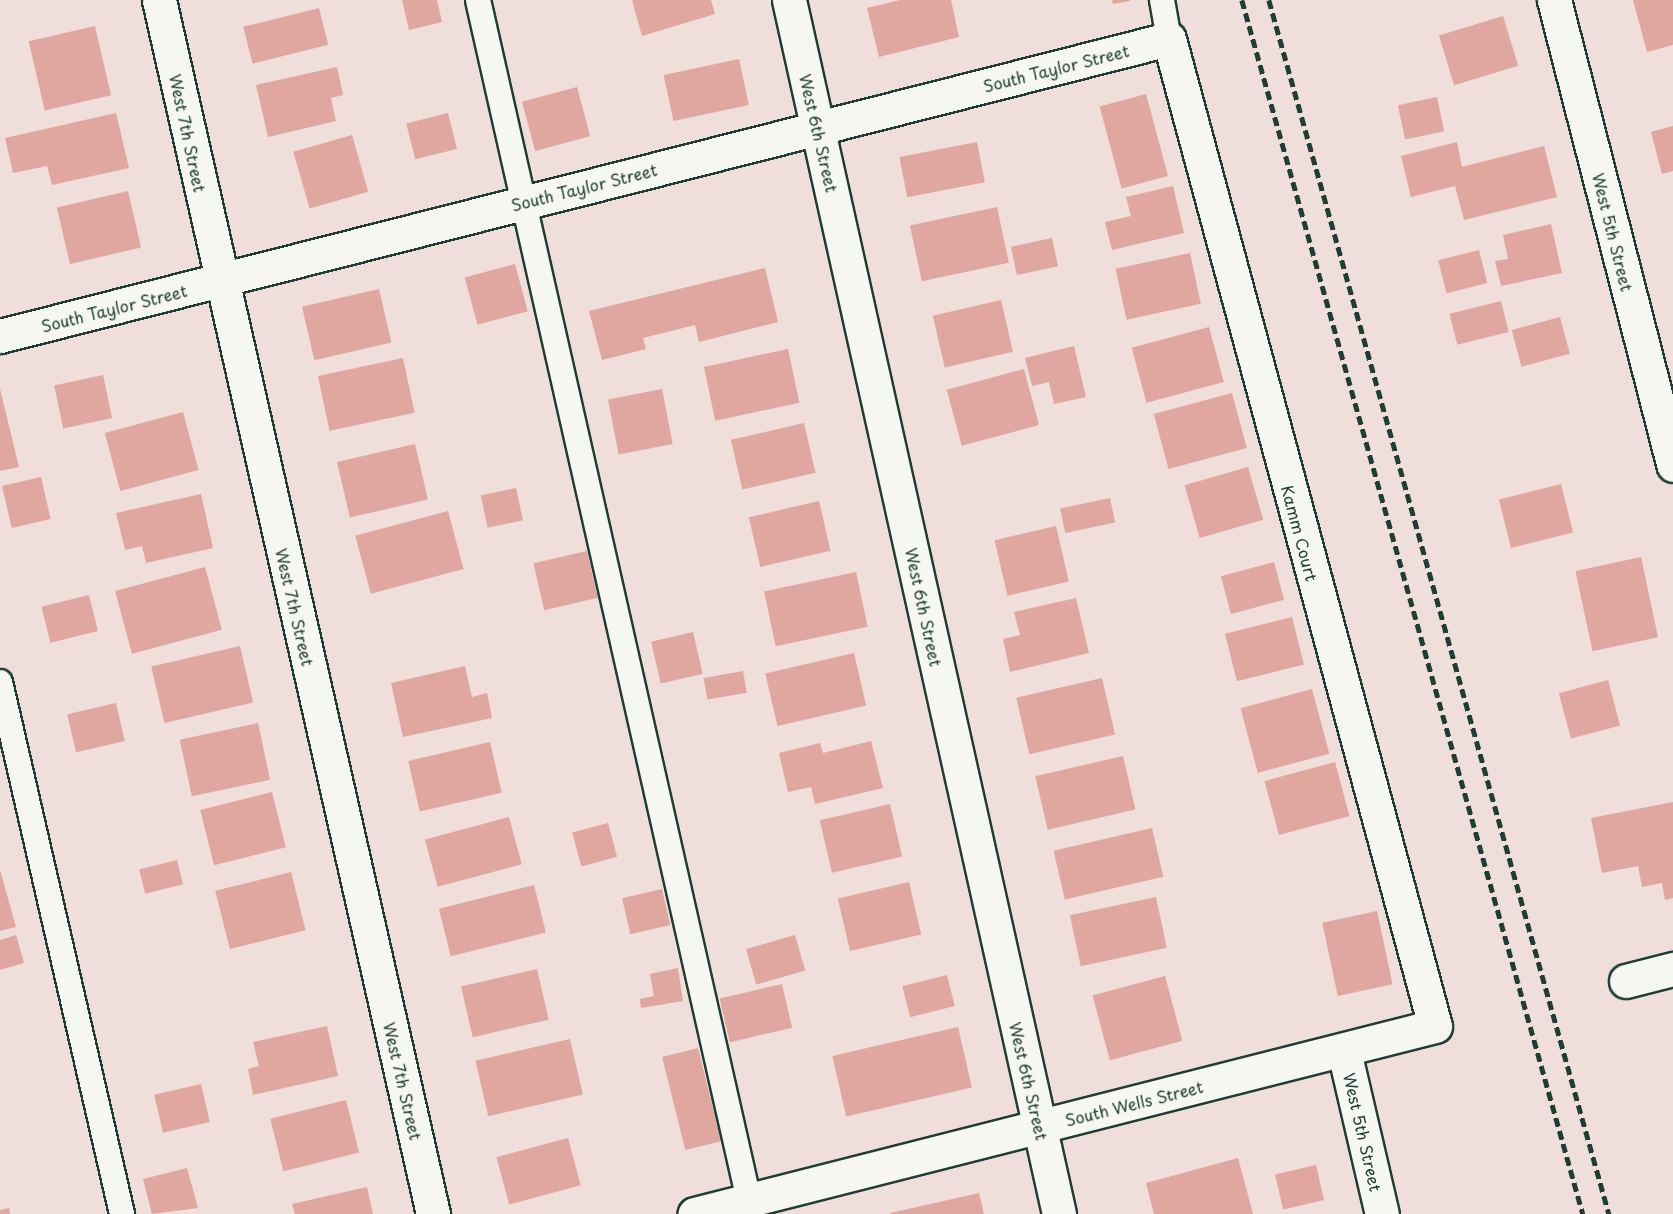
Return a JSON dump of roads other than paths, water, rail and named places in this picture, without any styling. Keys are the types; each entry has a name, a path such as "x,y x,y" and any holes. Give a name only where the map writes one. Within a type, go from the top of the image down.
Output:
{"street":[{"name":"West 7th Street","path":"159,0 433,1214"},
{"name":"West 6th Street","path":"789,0 1059,1214"},
{"name":"West 5th Street","path":"1554,0 1672,457"},
{"name":"South Taylor Street","path":"0,336 1169,39"},
{"name":"Kamm Court","path":"1169,39 1435,1026"},
{"path":"1626,981 1673,969"},
{"name":"South Wells Street","path":"694,1214 750,1207 1039,1127 1435,1026"},
{"name":"West 5th Street","path":"1344,1051 1382,1214"}],"lane":[{"path":"478,0 750,1207"},
{"path":"1162,0 1169,39"},
{"path":"0,682 122,1214"}],"railway":[{"path":"1242,0 1583,1214"},
{"path":"1269,0 1609,1214"}]}
